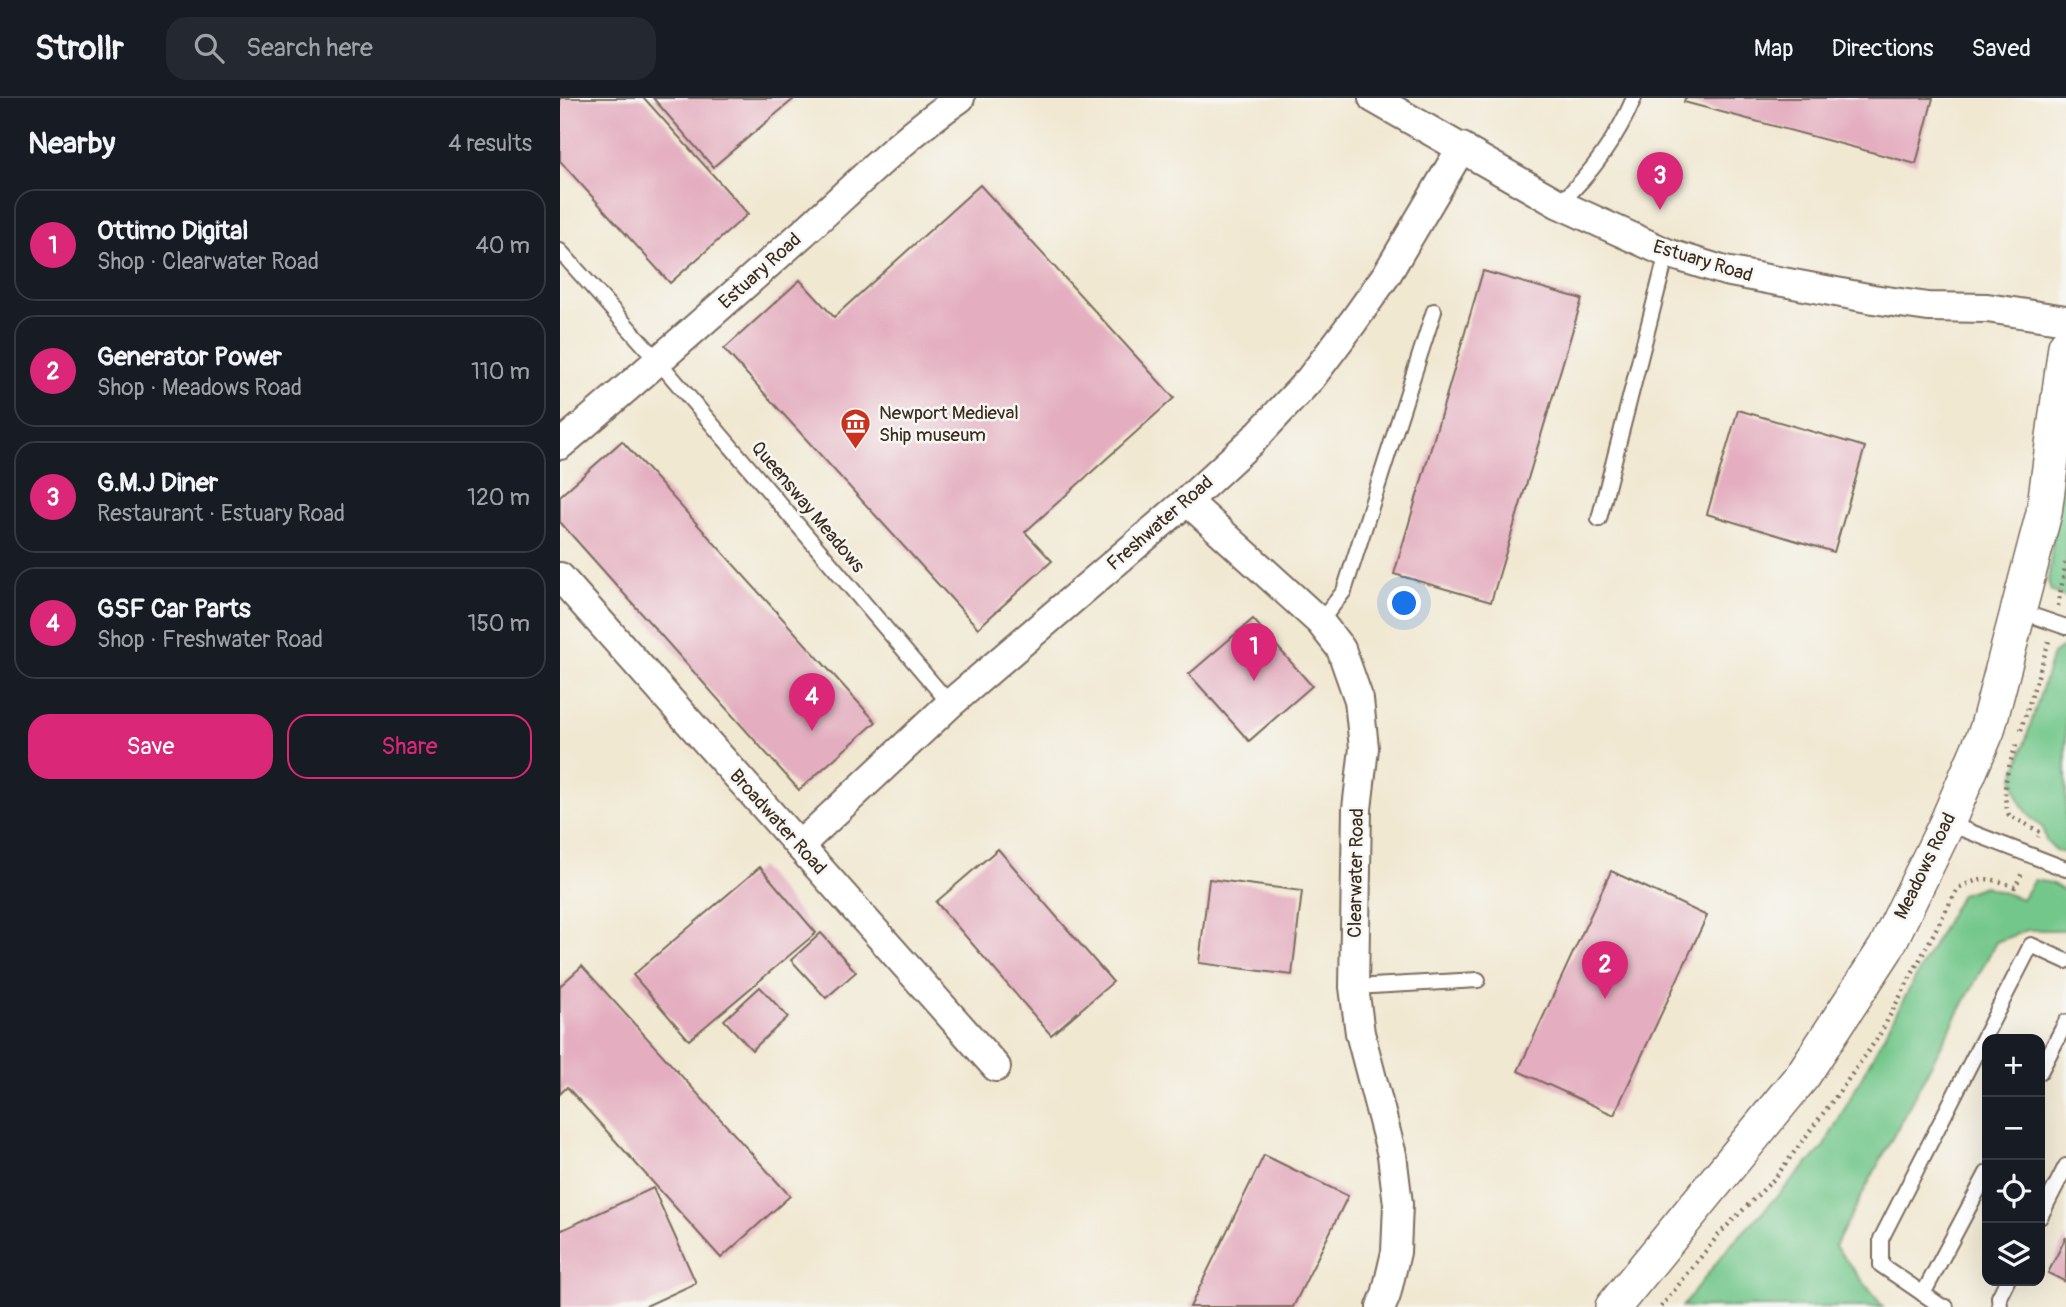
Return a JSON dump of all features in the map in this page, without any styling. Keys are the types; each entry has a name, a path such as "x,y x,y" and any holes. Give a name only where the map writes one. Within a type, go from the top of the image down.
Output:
{"street":[{"name":"Estuary Road","path":"560,445 659,362 890,154 960,98"},
{"name":"Estuary Road","path":"1373,98 1559,204 1667,253 1725,271 1873,299 1928,307 1987,308 2066,320"},
{"name":"Freshwater Road","path":"799,846 950,704 1187,501 1254,439 1310,379 1387,274 1462,147"},
{"name":"Meadows Road","path":"1613,1307 1803,1075 1886,948 1947,822 1987,730 2044,513 2066,346"},
{"name":"Clearwater Road","path":"1187,501 1320,622 1341,649 1359,700 1364,748 1357,809 1354,986 1360,1033 1392,1154 1398,1204 1396,1252 1381,1307"},
{"name":"Broadwater Road","path":"560,577 996,1067"}],"lane":[{"path":"1559,204 1583,181 1624,122 1634,98"},
{"name":"Queensway Meadows","path":"560,251 659,362 950,704"},
{"path":"1599,519 1667,253"},
{"path":"1320,622 1344,592 1434,311"},
{"path":"2019,611 2060,625"},
{"path":"1947,822 2066,869"},
{"path":"1946,1307 1881,1265 1881,1239 2031,945 2066,961"},
{"path":"1354,986 1478,980"},
{"path":"2045,1062 2066,1022"},
{"path":"2045,1207 2066,1166"},
{"path":"1923,1294 1982,1182"},
{"path":"2000,1307 1999,1297 2004,1286"}],"path":[{"path":"2040,832 2009,815 2004,800 2004,783 2060,625 2066,561"},
{"path":"2015,887 2024,869"}],"green space":[{"path":"2066,433 2066,598 2051,591 2048,581"},
{"path":"2066,645 2066,853 2056,851 2046,841 2043,828 2032,819 2020,802 2013,780 2053,654"},
{"path":"2034,880 2051,883 2066,892 2066,930 2027,930 1996,942 1835,1246 1883,1307 1682,1307 1728,1248 1823,1148 1961,894 1984,886 2022,899"}],"building":[{"path":"560,98 644,98 748,214 670,283 560,161"},
{"path":"653,98 795,98 713,167"},
{"path":"1685,98 1933,98 1916,164 1684,102"},
{"path":"980,185 1174,398 1025,532 1052,561 978,628 724,349 800,280 834,317"},
{"path":"1483,271 1582,299 1491,602 1394,574"},
{"path":"1738,410 1865,447 1834,552 1707,514"},
{"path":"622,441 876,722 799,790 560,522 560,496"},
{"path":"1253,619 1312,686 1249,741 1189,674"},
{"path":"998,849 1113,982 1051,1035 936,902"},
{"path":"760,867 816,933 689,1040 633,975"},
{"path":"1611,871 1707,916 1614,1115 1518,1071"},
{"path":"1209,879 1302,891 1292,975 1199,963"},
{"path":"821,933 856,972 826,998 791,960"},
{"path":"582,966 790,1196 721,1258 567,1087 560,1094 560,986"},
{"path":"760,987 788,1017 752,1050 724,1020"},
{"path":"1264,1155 1348,1196 1293,1307 1190,1307"},
{"path":"653,1188 696,1283 644,1307 560,1307 560,1231"},
{"path":"2066,1237 2066,1282 2048,1273"}],"place":[{"name":"G.M.J Diner","path":"1660,210"},
{"name":"Newport Medieval Ship museum","path":"856,451"},
{"name":"Ottimo Digital","path":"1254,681"},
{"name":"GSF Car Parts","path":"812,731"},
{"name":"Generator Power","path":"1605,999"}]}
